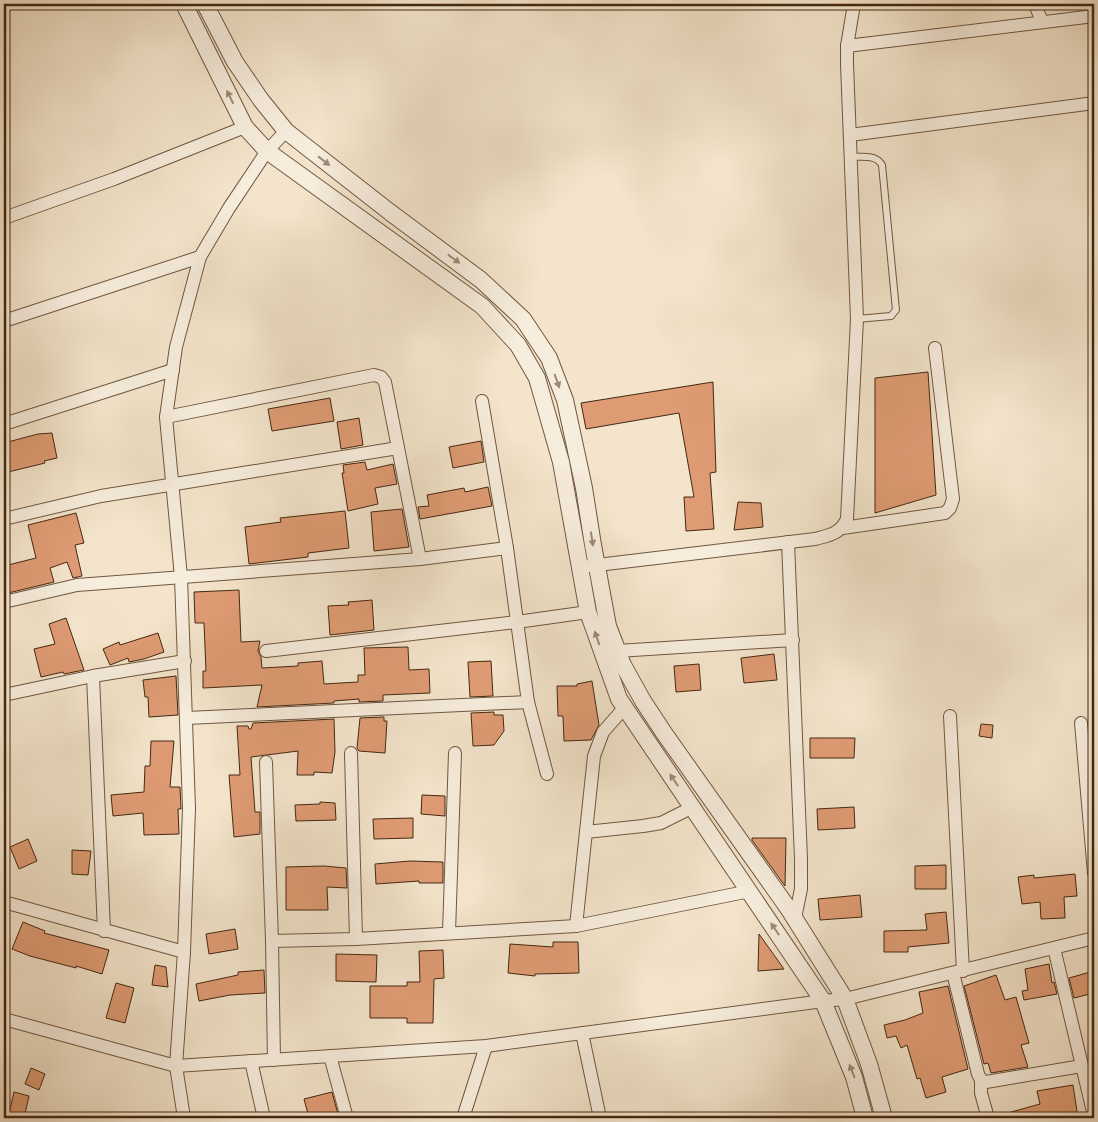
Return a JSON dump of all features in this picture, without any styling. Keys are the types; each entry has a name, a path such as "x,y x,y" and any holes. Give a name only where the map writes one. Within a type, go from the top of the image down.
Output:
{"street":[{"path":"184,4 245,126 267,151 482,306 518,345 537,378 561,462 588,612 619,699 823,1001 854,1077 865,1118"},
{"path":"205,4 235,62 261,100 286,131 481,280 523,319 549,358 565,400 584,488 608,626 623,665 654,717 795,918 845,1000 868,1064 884,1118"},
{"path":"843,528 847,519 856,319 847,46 854,4"},
{"path":"1035,4 1042,22"},
{"path":"847,46 1094,16"},
{"path":"850,135 1094,103"},
{"path":"4,218 114,180 245,126"},
{"path":"184,1118 176,1066 184,952 189,808 187,718 181,577 166,417 176,347 200,257 229,208 267,151 286,131"},
{"path":"4,320 200,257"},
{"path":"579,567 815,539 834,534 843,528 945,513 950,508 953,499 935,348"},
{"path":"4,424 173,370"},
{"path":"166,417 374,375 381,377 385,382 420,558"},
{"path":"482,401 507,548 528,702 547,774"},
{"path":"4,520 101,496 398,448"},
{"path":"788,542 801,859 801,890 795,918"},
{"path":"4,602 77,585 420,558 507,548"},
{"path":"266,651 588,612"},
{"path":"618,651 793,640"},
{"path":"4,695 93,676 185,661"},
{"path":"93,676 104,931"},
{"path":"187,718 528,702"},
{"path":"576,926 594,756 603,732 625,707"},
{"path":"950,716 958,972 978,1074 981,1080 984,1110 988,1118"},
{"path":"1081,724 1094,873"},
{"path":"351,753 356,938"},
{"path":"449,933 454,753"},
{"path":"266,762 274,1060"},
{"path":"586,832 643,826 661,822 693,807"},
{"path":"272,941 576,926 750,891"},
{"path":"4,902 184,952"},
{"path":"4,1019 176,1066 486,1046 823,1001 845,1000 1094,938"},
{"path":"1054,948 1094,1116"},
{"path":"582,1033 600,1118"},
{"path":"463,1118 486,1046"},
{"path":"330,1056 347,1118"},
{"path":"251,1061 264,1118"},
{"path":"981,1080 986,1082 1082,1066"}],"lane":[{"path":"851,157 875,158 882,165 896,310 891,316 856,319"}],"building":[{"path":"928,372 936,495 875,513 875,378"},
{"path":"713,382 716,472 710,473 714,529 686,531 684,497 694,497 679,413 586,429 581,403"},
{"path":"330,398 334,421 272,431 268,409"},
{"path":"359,418 363,445 341,449 337,422"},
{"path":"52,433 57,458 44,461 45,463 4,473 4,443 38,434"},
{"path":"481,441 484,462 453,468 449,447"},
{"path":"365,462 367,470 393,464 397,484 375,488 378,504 348,511 342,473 344,473 343,465"},
{"path":"488,487 492,506 420,519 418,507 429,506 427,495 464,488 465,492"},
{"path":"738,502 761,503 763,527 734,530"},
{"path":"402,509 409,547 374,551 371,512"},
{"path":"345,511 349,548 308,553 308,557 249,564 245,527 281,522 280,518"},
{"path":"76,513 84,543 75,545 82,576 73,578 67,562 50,568 54,582 4,594 4,566 36,558 28,525"},
{"path":"239,590 241,642 260,641 258,651 261,657 262,668 298,666 298,663 322,661 324,684 358,682 358,675 365,675 364,648 408,647 409,670 429,669 430,693 383,695 383,701 359,702 359,699 334,701 334,703 257,707 262,685 203,688 203,671 206,671 204,623 195,623 194,592"},
{"path":"372,600 374,630 330,635 328,606 349,605 348,602"},
{"path":"66,618 84,670 41,677 34,649 55,644 49,624"},
{"path":"158,633 164,652 129,662 128,658 110,665 103,649 119,642 120,645"},
{"path":"774,654 777,680 744,683 741,658"},
{"path":"491,661 493,696 470,697 468,662"},
{"path":"699,664 701,690 676,692 674,666"},
{"path":"176,676 178,715 149,717 148,697 145,697 143,680"},
{"path":"592,681 599,725 591,740 564,741 563,716 558,716 557,686 577,686 577,684"},
{"path":"494,712 494,715 503,715 504,731 494,745 473,746 471,713"},
{"path":"384,717 384,721 387,721 385,753 359,751 357,748 360,718"},
{"path":"334,719 335,752 332,773 314,772 314,775 297,775 298,751 251,757 255,812 260,812 260,834 234,837 229,775 240,775 237,726 248,726 251,729 253,723"},
{"path":"981,724 993,725 992,738 979,736"},
{"path":"810,738 855,738 854,758 810,758"},
{"path":"151,741 174,741 170,787 180,787 181,809 178,809 179,834 144,835 143,813 113,816 111,795 144,792 145,766 150,766"},
{"path":"422,795 445,796 445,816 421,814"},
{"path":"320,802 335,803 336,820 296,821 295,805 320,804"},
{"path":"854,807 855,828 818,830 817,809"},
{"path":"413,818 413,838 374,839 373,819"},
{"path":"752,838 786,838 785,886 752,840"},
{"path":"28,839 37,861 19,869 10,847"},
{"path":"72,850 91,851 88,875 72,874"},
{"path":"410,861 443,862 443,883 419,883 419,881 376,884 375,864"},
{"path":"946,865 946,889 915,889 915,866"},
{"path":"324,866 346,868 347,888 327,887 328,910 286,910 286,867"},
{"path":"1075,874 1077,896 1064,897 1065,918 1041,919 1040,902 1022,904 1018,877 1034,875 1034,878"},
{"path":"860,895 862,917 820,920 818,899"},
{"path":"946,912 949,943 908,947 908,952 884,952 884,931 927,930 925,914"},
{"path":"23,922 45,931 44,933 109,950 102,974 30,956 12,949"},
{"path":"235,929 238,949 209,954 206,934"},
{"path":"759,934 784,969 758,971"},
{"path":"553,942 578,942 579,973 535,974 535,976 508,973 510,944 553,947"},
{"path":"443,950 444,978 434,979 433,1023 407,1023 407,1018 370,1018 370,986 407,986 407,982 420,982 419,951"},
{"path":"336,954 377,955 376,982 336,981"},
{"path":"1049,964 1052,983 1054,982 1057,994 1024,1000 1022,991 1028,990 1025,969"},
{"path":"155,965 166,967 168,987 152,985"},
{"path":"264,970 265,993 230,995 199,1001 196,984 238,975 238,972"},
{"path":"1094,971 1094,993 1074,998 1069,978"},
{"path":"996,975 1005,1000 1016,997 1029,1043 1021,1045 1028,1067 991,1073 988,1063 984,1064 964,986"},
{"path":"116,983 134,988 125,1023 106,1018"},
{"path":"948,986 968,1069 942,1077 946,1092 926,1098 920,1078 917,1079 907,1045 901,1048 896,1036 887,1038 884,1025 923,1013 919,992"},
{"path":"31,1068 45,1074 39,1090 25,1084"},
{"path":"1073,1085 1078,1118 1004,1118 1004,1114 1040,1104 1037,1091"},
{"path":"14,1092 29,1096 24,1118 8,1118"},
{"path":"332,1092 339,1118 309,1118 304,1099"}]}
